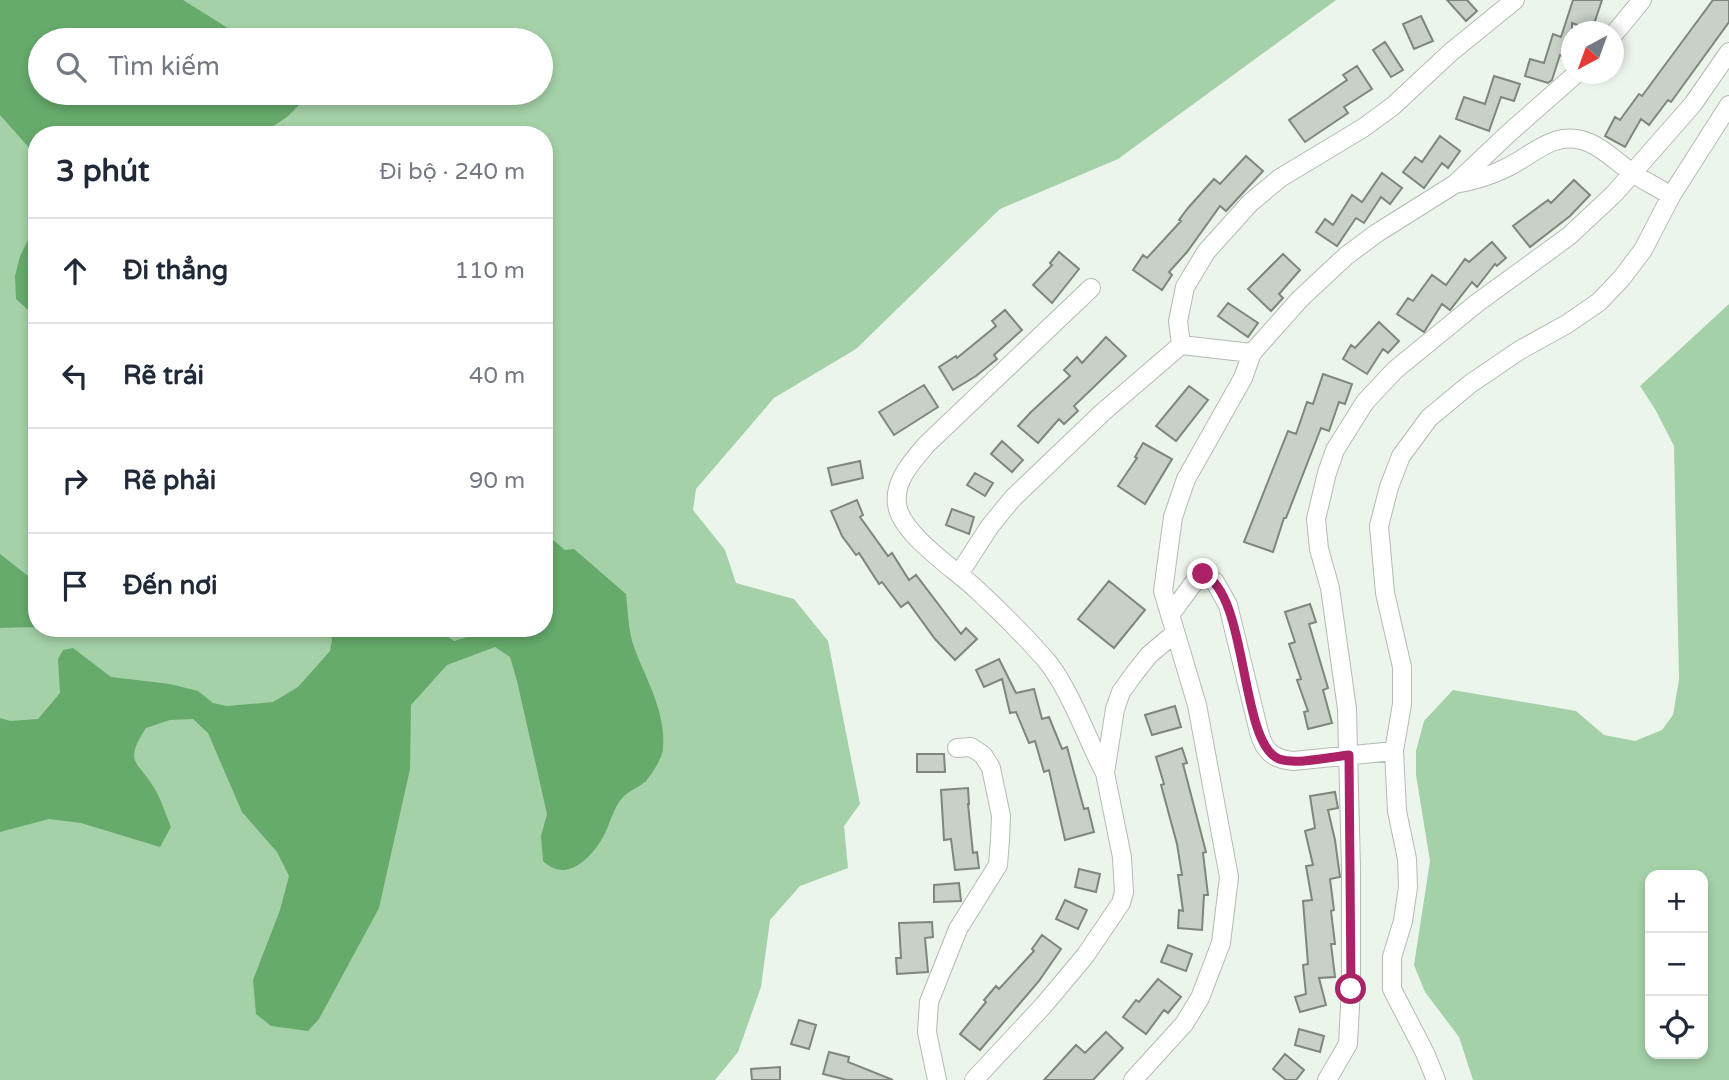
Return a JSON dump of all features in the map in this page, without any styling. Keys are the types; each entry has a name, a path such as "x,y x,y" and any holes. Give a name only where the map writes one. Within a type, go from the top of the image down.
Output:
{"street":[{"path":"1181,345 1178,321 1189,278 1206,252 1250,203 1280,178 1363,128 1393,106 1451,52 1515,0"},
{"path":"1624,22 1642,0"},
{"path":"1327,1080 1332,1076 1348,1044 1351,989 1349,755 1345,695 1330,588 1319,549 1316,519 1335,450 1366,402 1395,370 1477,303 1591,217 1634,173 1693,104 1729,52"},
{"path":"1133,1080 1184,1024 1200,998 1221,943 1229,877 1198,705 1163,591 1177,498 1197,457 1243,378 1252,353 1300,299 1346,256 1386,227 1455,184 1564,84"},
{"path":"1436,1080 1392,989 1392,957 1403,921 1408,887 1407,859 1397,811 1394,751 1402,704 1402,667 1385,593 1379,526 1389,487 1401,456 1429,418 1470,384 1600,302 1621,279 1643,250 1671,196 1729,105"},
{"path":"1455,184 1505,169 1545,143 1561,138 1590,143 1671,196"},
{"path":"974,1080 1076,966 1121,903 1124,891 1122,857 1105,773 1077,712 1048,662 902,520 897,498 901,482 911,463 927,444 1091,288"},
{"path":"959,574 1000,513 1033,477 1181,345 1252,353"},
{"path":"1105,773 1115,709 1121,692 1172,624 1193,581 1203,574 1210,577 1228,605 1259,732 1269,754 1281,760 1293,761 1394,751"},
{"path":"937,1080 927,1031 929,1002 958,929 998,865 1000,840 1001,816 991,768 983,755 971,747 957,748"}],"shaded area":[{"path":"0,0 1336,0 1118,159 1000,209 856,349 774,398 696,489 693,510 725,550 736,583 794,599 828,641 860,804 844,826 848,868 800,886 770,920 761,987 738,1052 715,1080 0,1080"},
{"path":"0,0 183,0 228,28 28,28 28,105 299,105 274,126 28,126 28,146 0,115"},
{"path":"28,240 28,310 16,299 15,276"},
{"path":"1729,304 1729,1080 1473,1080 1459,1037 1425,992 1414,965 1430,861 1416,775 1416,751 1424,721 1453,690 1576,711 1604,735 1635,741 1662,730 1673,715 1679,679 1674,446 1640,386"},
{"path":"553,540 565,550 574,549 626,594 632,641 658,708 663,752 646,781 620,801 602,839 591,854 568,869 552,867 543,861 541,836 547,814 510,657 495,647 447,665 411,705 410,769 379,908 319,1019 308,1031 271,1026 256,1014 253,980 280,910 289,876 277,852 242,812 208,733 193,719 170,720 146,728 135,749 136,762 156,791 171,827 160,847 81,823 49,819 0,832 0,718 10,721 38,719 60,693 58,659 63,650 73,648 111,677 170,684 198,691 213,703 227,706 273,702 298,687 330,651 331,637 448,637 454,641 468,637 553,637"},
{"path":"0,554 28,576 28,627 0,628"}],"building":[{"path":"1447,0 1467,0 1477,11 1466,21"},
{"path":"1573,0 1602,0 1595,21 1566,21"},
{"path":"1713,0 1729,0 1729,22 1671,102 1668,100 1649,125 1641,119 1625,147 1605,136 1615,117 1620,120 1639,94 1642,96"},
{"path":"1421,16 1433,41 1414,49 1403,24"},
{"path":"1553,34 1561,37 1561,55 1552,80 1548,83 1525,76 1530,59 1544,63"},
{"path":"1385,42 1403,70 1391,77 1373,50"},
{"path":"1357,66 1372,89 1344,107 1348,113 1305,142 1289,120 1347,80 1343,75"},
{"path":"1494,76 1520,84 1514,101 1501,97 1489,131 1456,119 1464,97 1485,104"},
{"path":"1440,136 1460,151 1448,168 1442,163 1424,188 1403,172 1415,157 1422,162"},
{"path":"1246,156 1263,171 1226,211 1220,206 1169,272 1172,275 1162,290 1133,270 1143,255 1147,258 1181,221 1179,220 1188,208 1214,179 1220,184"},
{"path":"1382,173 1402,188 1390,204 1381,197 1364,223 1356,218 1337,246 1316,232 1325,219 1333,225 1352,195 1362,202"},
{"path":"1574,180 1590,195 1570,216 1530,247 1513,226 1548,200 1551,203"},
{"path":"1492,242 1506,258 1497,266 1495,264 1477,287 1472,282 1450,310 1442,304 1424,332 1397,314 1408,298 1413,301 1432,275 1446,285 1465,259 1469,262"},
{"path":"1059,252 1079,269 1052,303 1033,285 1052,265 1050,263"},
{"path":"1283,254 1300,270 1279,294 1283,298 1271,311 1248,289"},
{"path":"1228,303 1258,323 1248,337 1218,316"},
{"path":"1005,310 1022,330 994,355 997,359 953,390 939,367 956,356 957,358 996,326 992,321"},
{"path":"1379,322 1399,341 1388,353 1383,349 1367,374 1343,359 1351,345 1355,348"},
{"path":"1106,337 1126,356 1074,406 1078,411 1064,424 1059,419 1038,443 1018,426 1070,376 1064,370 1077,357 1082,363"},
{"path":"1323,374 1352,384 1345,404 1339,402 1329,431 1321,428 1273,552 1244,542 1288,431 1296,434 1307,402 1313,404"},
{"path":"924,385 938,407 894,435 879,412"},
{"path":"1189,386 1208,400 1176,441 1156,426"},
{"path":"1002,441 1023,460 1012,472 991,454"},
{"path":"1143,443 1172,459 1145,504 1118,486 1137,458 1135,457"},
{"path":"860,461 863,478 832,485 828,468"},
{"path":"975,473 993,483 985,496 967,485"},
{"path":"857,500 863,515 860,517 888,556 892,553 909,580 916,575 961,634 966,628 977,639 955,660 935,639 908,602 901,607 882,582 879,584 859,553 856,555 842,536 831,511"},
{"path":"952,509 974,517 969,534 946,525"},
{"path":"1109,581 1145,610 1114,648 1078,619"},
{"path":"1310,604 1316,622 1309,624 1328,688 1323,690 1332,723 1308,729 1304,712 1308,711 1297,680 1301,679 1289,644 1295,642 1285,612"},
{"path":"999,659 1016,693 1034,689 1042,719 1049,717 1062,749 1067,747 1084,809 1088,808 1094,832 1065,840 1049,770 1044,772 1035,741 1029,743 1016,712 1010,713 1002,679 984,687 976,670"},
{"path":"1175,706 1181,727 1152,735 1145,715"},
{"path":"1182,748 1187,763 1183,764 1206,852 1203,853 1208,895 1204,895 1202,930 1178,928 1179,910 1183,911 1178,875 1182,875 1156,757"},
{"path":"917,754 944,754 945,772 917,772"},
{"path":"968,788 973,853 977,852 979,868 955,870 951,839 944,840 941,790"},
{"path":"1335,792 1338,808 1328,810 1340,877 1330,879 1334,910 1331,911 1335,944 1331,944 1335,977 1319,978 1326,1005 1300,1012 1295,997 1306,994 1303,965 1308,964 1303,901 1312,900 1306,866 1313,865 1305,831 1315,828 1310,796"},
{"path":"1079,869 1100,874 1096,892 1075,887"},
{"path":"959,883 961,901 934,902 934,885"},
{"path":"1065,900 1087,910 1078,929 1056,919"},
{"path":"932,922 933,937 925,938 928,972 897,974 896,958 901,958 899,923"},
{"path":"1042,935 1061,949 1039,981 980,1050 960,1034 996,986 999,989 1034,951 1032,949"},
{"path":"1168,945 1192,954 1186,971 1161,962"},
{"path":"1158,979 1181,997 1168,1013 1164,1010 1146,1034 1123,1017"},
{"path":"799,1020 816,1025 809,1049 791,1044"},
{"path":"1299,1029 1324,1036 1320,1052 1295,1045"},
{"path":"1106,1032 1123,1048 1093,1080 1044,1080 1076,1045 1085,1053"},
{"path":"829,1052 849,1057 848,1062 893,1080 847,1080 823,1074"},
{"path":"1285,1054 1304,1070 1296,1080 1286,1080 1273,1069"},
{"path":"780,1067 780,1080 752,1080 751,1069"}],"route":[{"path":"1203,574 1215,582 1228,605 1262,744 1269,754 1281,760 1293,761 1349,755 1351,989"}]}
